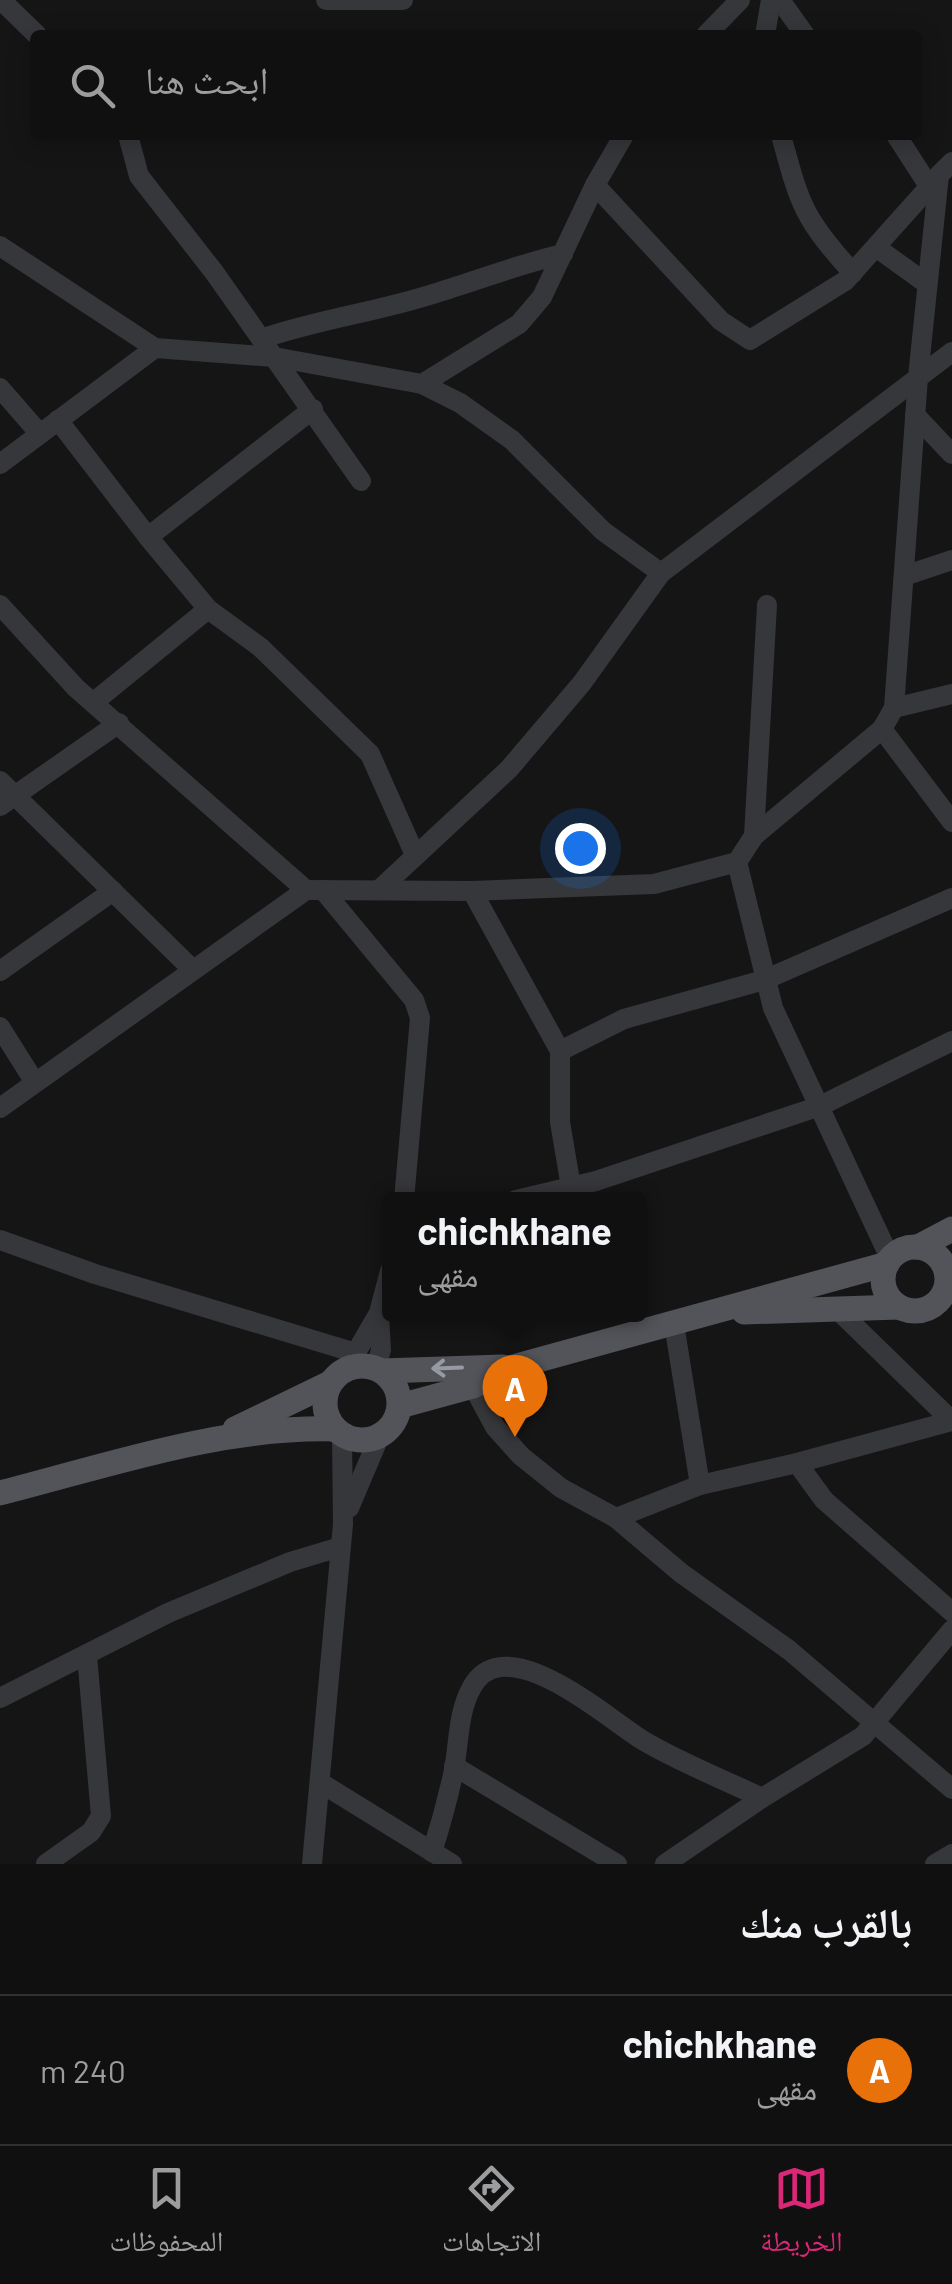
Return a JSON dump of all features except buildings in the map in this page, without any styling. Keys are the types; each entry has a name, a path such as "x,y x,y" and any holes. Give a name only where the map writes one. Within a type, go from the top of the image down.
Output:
{"main road":[{"path":"400,1406 473,1386 513,1366 888,1261 901,1250 918,1247 952,1229"},
{"path":"709,1312 898,1307 916,1312 942,1307 949,1269 936,1254 918,1247"},
{"path":"888,1261 884,1286 898,1307"},
{"path":"216,1438 358,1369 513,1366"},
{"path":"0,1493 216,1438 295,1428 339,1432 360,1440 380,1436 394,1421 400,1406 395,1385 358,1369"},
{"path":"339,1432 326,1412 358,1369"}],"street":[{"path":"0,0 32,30"},
{"path":"326,0 403,0"},
{"path":"711,30 740,0"},
{"path":"766,30 770,0"},
{"path":"780,0 801,30"},
{"path":"129,140 139,176 362,481"},
{"path":"422,384 518,324 542,297 595,185 621,140"},
{"path":"784,140 812,228 854,272"},
{"path":"902,140 940,174"},
{"path":"595,185 721,322 750,340 795,315 854,272 940,174"},
{"path":"0,1108 193,970 315,890 472,891 654,884 737,862 754,836 882,729 894,708 918,377 940,174"},
{"path":"0,246 155,348 274,357 422,384 460,403 512,440 603,531 661,574"},
{"path":"876,248 927,284"},
{"path":"261,339 314,321 435,294 504,268 563,254"},
{"path":"0,464 155,348"},
{"path":"380,889 508,768 582,683 661,574 952,352"},
{"path":"0,388 40,434"},
{"path":"148,537 313,409"},
{"path":"915,415 952,454"},
{"path":"58,420 208,609 260,647 370,754 416,855"},
{"path":"904,576 952,560"},
{"path":"0,605 94,702 315,890 414,1000 420,1018 405,1192"},
{"path":"754,836 767,605"},
{"path":"94,702 208,609"},
{"path":"894,708 952,694"},
{"path":"118,723 5,794 193,970"},
{"path":"882,729 952,822"},
{"path":"737,862 764,980 888,1261"},
{"path":"0,971 113,891"},
{"path":"472,891 560,1051 560,1122 571,1187"},
{"path":"560,1051 624,1019 764,980 952,898"},
{"path":"0,1027 34,1081"},
{"path":"550,1192 820,1106 952,1041"},
{"path":"0,1240 358,1369 380,1350 382,1302"},
{"path":"616,1518 700,1485 952,1421 840,1311"},
{"path":"674,1324 700,1485"},
{"path":"473,1386 496,1427 521,1456 561,1488 616,1518 875,1722 952,1789"},
{"path":"312,1864 343,1524 339,1432"},
{"path":"343,1524 380,1436"},
{"path":"797,1463 824,1500 952,1612"},
{"path":"0,1698 234,1584 340,1548"},
{"path":"665,1864 762,1798 841,1752 875,1722 952,1630"},
{"path":"46,1864 91,1832 101,1816 87,1656"},
{"path":"432,1852 454,1766 464,1705 474,1683 502,1666 524,1668 584,1700 646,1743 762,1798"},
{"path":"454,1766 618,1864"},
{"path":"321,1783 452,1864"},
{"path":"935,1864 952,1854"}],"place":[{"name":"chichkhane","path":"515,1437"}]}
